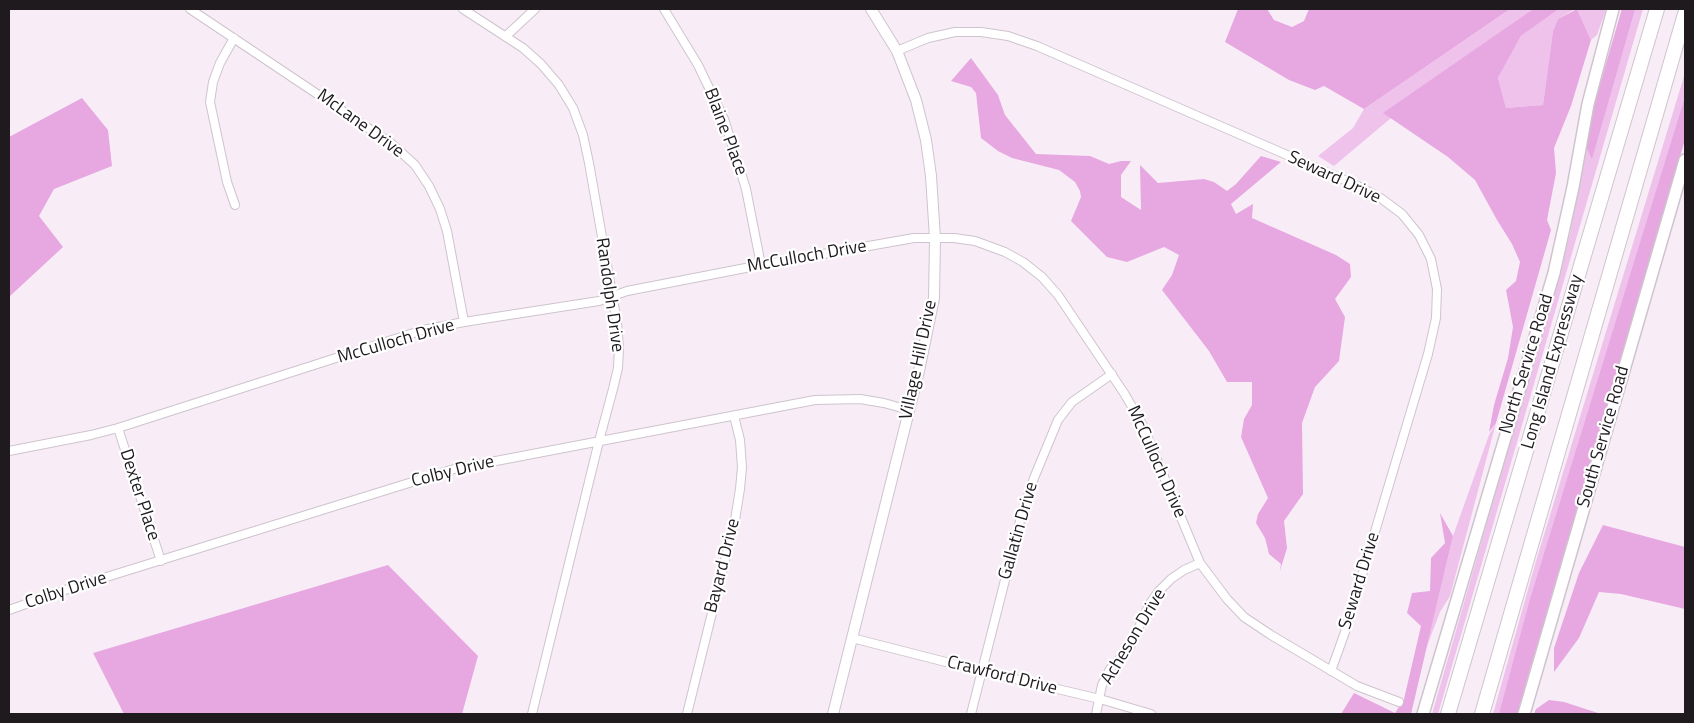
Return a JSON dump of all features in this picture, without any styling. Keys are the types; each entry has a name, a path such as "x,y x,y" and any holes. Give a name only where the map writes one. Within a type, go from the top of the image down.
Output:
{"highway":[{"name":"Long Island Expressway","path":"1448,714 1657,9"},
{"name":"Long Island Expressway","path":"1482,714 1685,14"},
{"path":"1674,53 1685,28"}],"main road":[{"name":"North Service Road","path":"1424,714 1554,273 1573,187 1588,104 1613,9"},
{"name":"South Service Road","path":"1524,714 1685,160"}],"street":[{"name":"McLane Drive","path":"190,9 392,144 415,165 430,186 447,231 464,322"},
{"name":"Randolph Drive","path":"463,9 506,36 541,64 559,85 573,108 583,135 587,154 617,322 618,368 532,714"},
{"path":"506,36 535,9"},
{"name":"Blaine Place","path":"664,9 698,65 724,119 746,189 761,265"},
{"name":"Village Hill Drive","path":"832,714 929,329 934,298 935,238 931,176 926,140 916,100 897,51 871,9"},
{"name":"Seward Drive","path":"897,51 928,38 955,32 981,32 1008,36 1037,46 1358,186 1382,199 1402,214 1419,235 1431,259 1437,289 1436,318 1428,354 1345,632 1331,671"},
{"path":"234,38 216,73 210,102 227,182 235,205"},
{"name":"McCulloch Drive","path":"9,451 91,436 423,330 599,301 626,291 914,238 954,238 975,242 1005,252 1023,262 1042,277 1058,295 1112,374 1142,424 1200,563 1227,599 1244,617 1357,686 1399,702"},
{"name":"Gallatin Drive","path":"971,714 1022,513 1058,420 1072,402 1112,374"},
{"name":"Colby Drive","path":"9,610 68,589 454,469 815,400 860,399 909,410"},
{"name":"Bayard Drive","path":"687,714 733,529 740,489 742,467 740,440 734,416"},
{"name":"Dexter Place","path":"118,428 160,561"},
{"name":"Acheson Drive","path":"1096,714 1102,685 1110,669 1129,649 1149,605 1158,592 1171,579 1184,570 1200,563"},
{"name":"Crawford Drive","path":"852,638 1100,699 1152,714"}],"shaded area":[{"path":"1238,9 1267,9 1274,20 1292,27 1304,21 1309,9 1510,9 1364,109 1324,86 1315,90 1289,80 1225,42"},
{"path":"1510,9 1533,9 1384,113 1391,118 1334,166 1318,156 1353,128 1364,109"},
{"path":"1533,9 1559,9 1521,36 1498,78 1506,108 1543,105 1553,31 1558,19 1577,9 1591,40 1571,106 1554,148 1556,173 1547,220 1551,230 1496,423 1489,432 1494,405 1508,358 1513,327 1506,290 1516,281 1520,262 1512,244 1475,180 1448,157 1383,113"},
{"path":"1559,9 1575,9 1558,19 1553,31 1543,105 1506,108 1498,78 1521,36"},
{"path":"1577,9 1606,9 1597,35 1591,40"},
{"path":"1622,9 1643,9 1438,714 1432,714 1570,234 1592,112"},
{"path":"1622,9 1635,9 1592,159 1586,147 1592,112"},
{"path":"971,58 998,95 1005,115 1036,154 1090,156 1109,164 1131,161 1121,175 1121,197 1141,210 1140,165 1158,183 1204,179 1214,182 1227,191 1236,184 1261,156 1281,162 1231,204 1236,214 1253,204 1252,218 1336,255 1350,264 1351,277 1335,299 1345,317 1339,361 1315,387 1302,423 1303,494 1284,521 1287,548 1280,571 1281,564 1269,554 1265,538 1256,523 1258,514 1268,498 1241,437 1244,419 1252,405 1252,382 1227,382 1209,351 1162,290 1172,275 1179,255 1164,247 1127,262 1107,257 1071,221 1081,197 1075,182 1059,170 1012,158 998,151 981,138 976,93 971,87 951,81"},
{"path":"1685,73 1685,140 1520,714 1493,714 1536,561"},
{"path":"1685,97 1685,139 1517,714 1499,714 1530,599"},
{"path":"82,98 108,130 112,166 54,189 39,216 63,247 9,297 9,137"},
{"path":"1496,423 1450,596 1440,612 1427,646 1453,536 1489,435"},
{"path":"1440,513 1453,536 1411,714 1341,714 1354,693 1395,713 1404,699 1421,626 1407,613 1412,593 1430,591 1431,558 1445,543"},
{"path":"1603,525 1685,547 1685,609 1621,594 1599,592 1579,638 1554,672 1554,648 1579,573"},
{"path":"388,565 478,656 462,714 124,714 93,653"},
{"path":"1549,700 1564,702 1601,714 1534,714 1536,709"}]}
